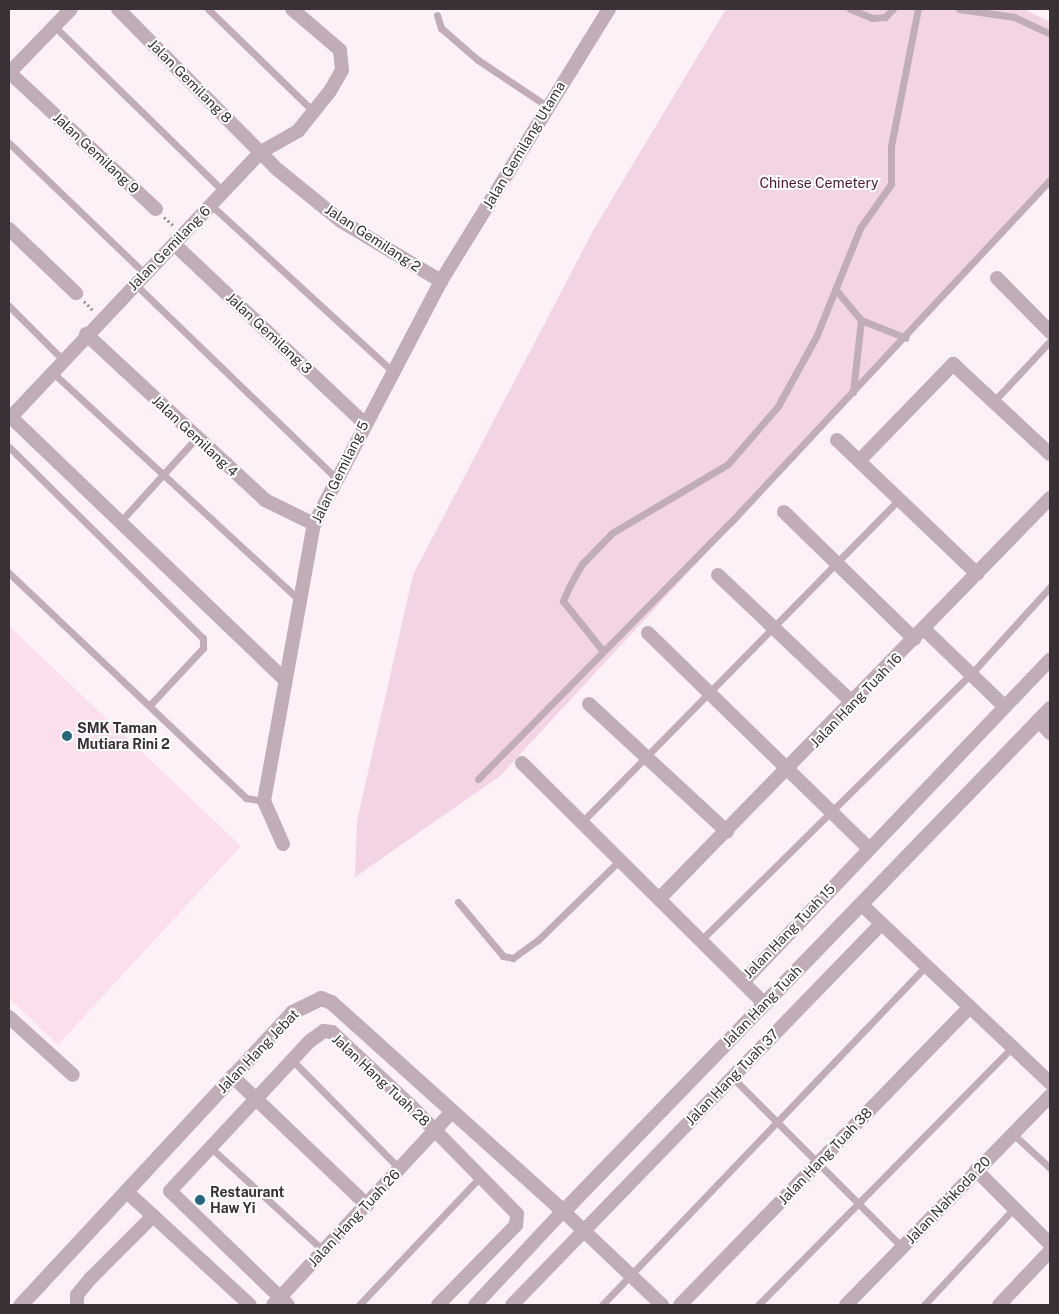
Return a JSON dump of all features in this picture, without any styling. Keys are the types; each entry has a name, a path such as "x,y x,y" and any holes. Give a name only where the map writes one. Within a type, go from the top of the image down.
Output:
{"street":[{"path":"9,72 71,9"},
{"name":"Jalan Gemilang 8","path":"118,9 262,152"},
{"name":"Jalan Gemilang 6","path":"120,522 25,431 9,419 62,359 262,152 298,131 314,112 342,70 340,50 292,9"},
{"name":"Jalan Gemilang Utama","path":"441,281 608,9"},
{"name":"Jalan Gemilang 9","path":"9,72 156,209"},
{"name":"Jalan Gemilang 2","path":"262,152 341,221 441,281"},
{"path":"9,229 76,293"},
{"name":"Jalan Gemilang 3","path":"178,239 364,423"},
{"path":"997,278 1050,332"},
{"name":"Jalan Gemilang 5","path":"264,801 284,679 314,524 364,423 441,281"},
{"name":"Jalan Gemilang 4","path":"86,334 265,500 314,524"},
{"path":"860,460 953,364 996,399 1050,454"},
{"path":"837,440 900,498 977,574"},
{"name":"Jalan Hang Tuah 16","path":"659,899 853,703 1050,498"},
{"path":"784,512 835,562 919,634 972,673 1005,707"},
{"path":"120,522 284,679"},
{"path":"718,575 853,703"},
{"path":"648,632 710,696 832,810 868,848"},
{"name":"Jalan Hang Tuah 15","path":"522,763 618,862 659,899 743,982 868,848 1050,660"},
{"path":"589,704 727,832"},
{"name":"Jalan Hang Tuah","path":"475,1305 563,1211 1050,708"},
{"path":"1038,720 1050,733"},
{"path":"264,801 283,844"},
{"path":"861,904 1050,1083"},
{"name":"Jalan Hang Tuah 37","path":"512,1305 881,924"},
{"path":"743,982 764,1004"},
{"name":"Jalan Hang Jebat","path":"20,1305 292,1012 321,998 331,1002 450,1113 563,1211"},
{"name":"Jalan Hang Tuah 38","path":"680,1305 970,1007"},
{"path":"9,1017 73,1075"},
{"name":"Jalan Hang Tuah 28","path":"280,1303 171,1196 172,1188 257,1100 316,1034 332,1032 515,1208 516,1224 438,1305"},
{"path":"232,1076 367,1204"},
{"name":"Jalan Nahkoda 20","path":"846,1305 1050,1096"},
{"name":"Jalan Hang Tuah 26","path":"280,1303 324,1251 436,1131 450,1113"},
{"path":"976,1170 1050,1244"},
{"path":"126,1191 249,1305"},
{"path":"563,1211 662,1305"},
{"path":"78,1305 78,1295 91,1278 154,1216"},
{"path":"998,1305 1050,1251"}],"lane":[{"path":"208,9 314,112"},
{"path":"850,9 872,18 884,17 894,9"},
{"path":"603,651 563,600 582,564 632,520 728,464 778,406 836,290 860,228 891,184 894,129 918,9"},
{"path":"959,9 1014,17 1050,34"},
{"path":"436,16 441,28 478,60 547,106"},
{"path":"54,26 224,192"},
{"path":"9,142 145,274"},
{"path":"478,779 906,338 1050,180"},
{"path":"211,205 392,372"},
{"path":"134,284 337,478"},
{"path":"836,290 861,320 906,338"},
{"path":"9,306 62,359"},
{"path":"853,392 861,320"},
{"path":"996,399 1050,341"},
{"path":"51,371 300,601"},
{"path":"120,522 197,438"},
{"path":"9,447 204,638 203,648 150,705"},
{"path":"580,824 645,755 710,696 835,562 900,498"},
{"path":"9,573 246,798 264,801"},
{"path":"700,941 972,673 1050,587"},
{"path":"458,902 504,956 512,958 538,940 618,862"},
{"path":"602,1305 779,1124 926,966"},
{"path":"758,1305 857,1202 1012,1047"},
{"path":"292,1060 400,1169"},
{"path":"732,1077 902,1248"},
{"path":"1013,1134 1050,1168"},
{"path":"210,1147 324,1251"},
{"path":"359,1305 482,1176"},
{"path":"924,1305 1014,1208"}],"path":[{"path":"156,209 178,239"},
{"path":"76,293 102,318"}],"shaded area":[{"name":"SMK Taman Mutiara Rini 2","path":"9,626 241,846 58,1045 9,998"}],"green space":[{"name":"Chinese Cemetery","path":"726,9 1024,9 1050,22 1050,181 500,776 355,877 357,821 413,575 593,231"}],"place":[{"name":"SMK Taman Mutiara Rini 2","path":"67,736"},
{"name":"Restaurant Haw Yi","path":"200,1200"}]}
